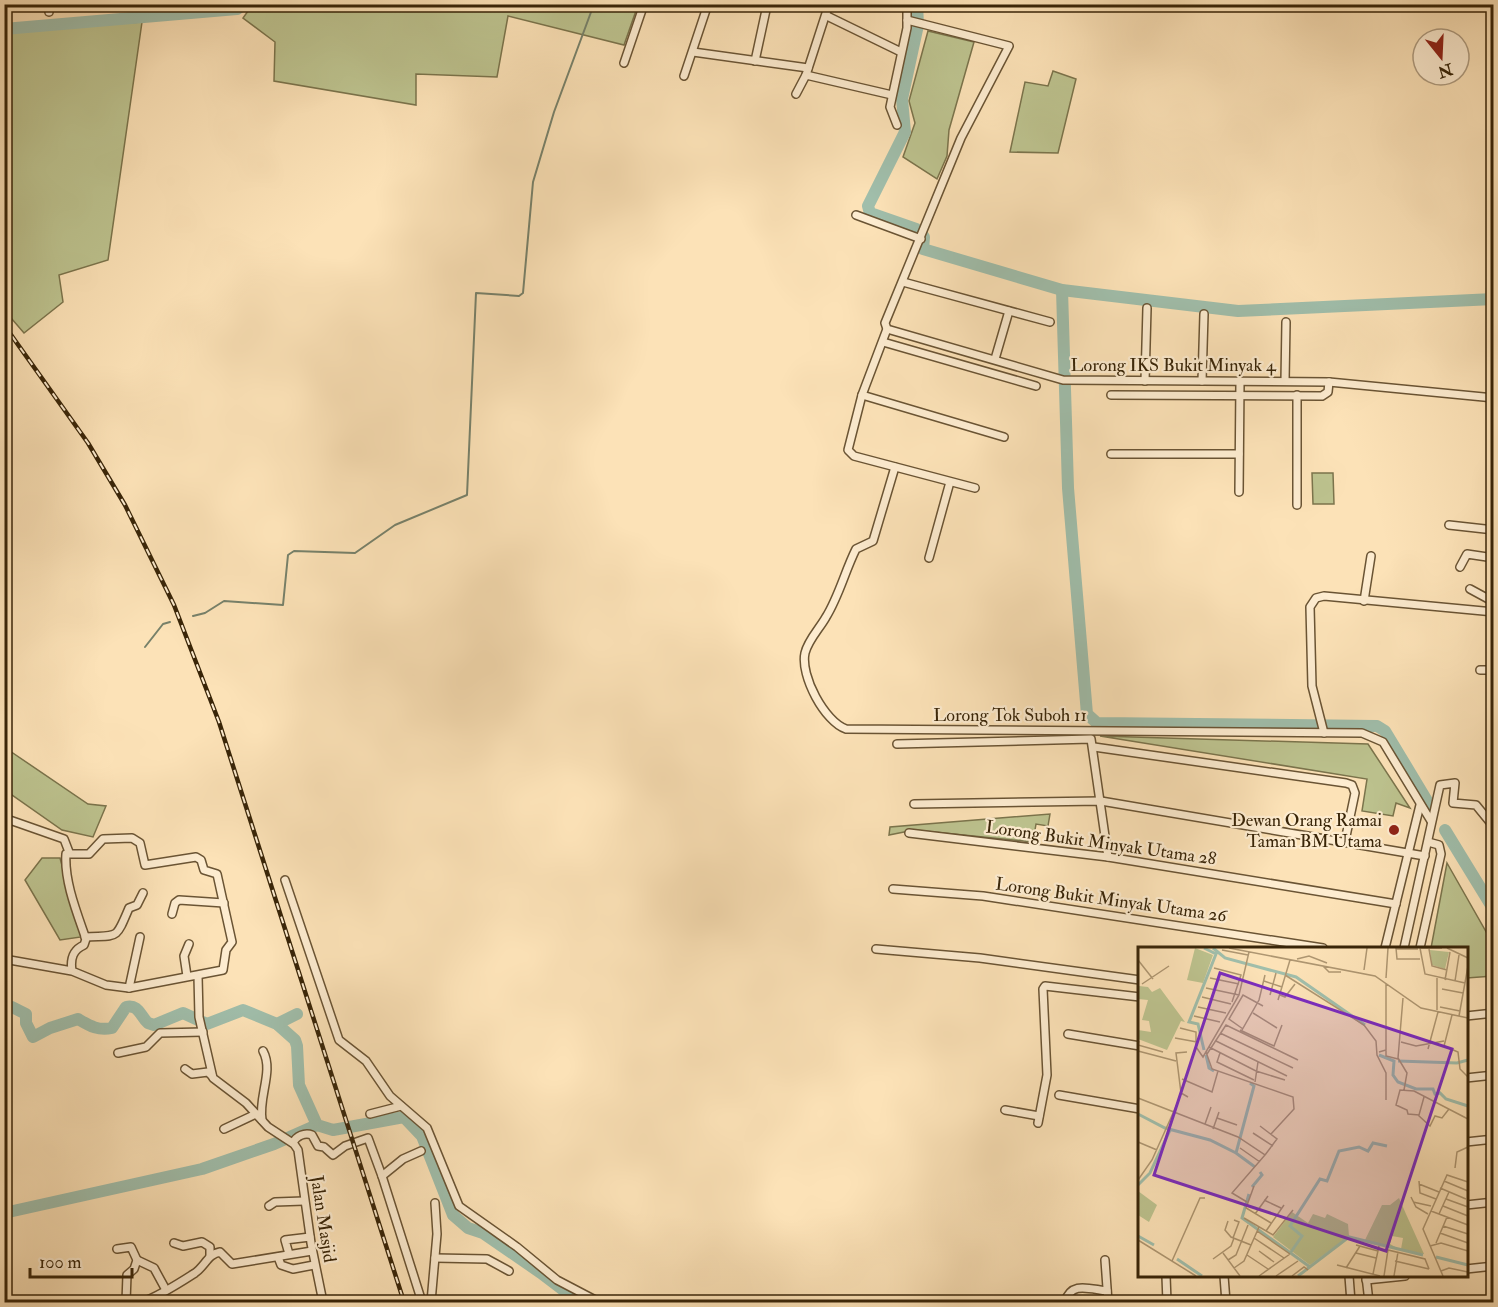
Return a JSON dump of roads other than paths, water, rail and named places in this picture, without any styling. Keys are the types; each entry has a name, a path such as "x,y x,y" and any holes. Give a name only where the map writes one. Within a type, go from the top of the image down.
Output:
{"street":[{"path":"624,63 644,4"},
{"path":"684,76 708,4"},
{"path":"796,94 807,72 829,4"},
{"path":"897,125 891,112 891,95 910,21 907,4"},
{"path":"755,61 766,10"},
{"path":"827,16 901,52"},
{"path":"910,21 1009,46 961,138 903,282 862,395 848,450 855,456 975,488"},
{"path":"693,52 755,61 807,72 891,95"},
{"path":"856,215 922,236"},
{"path":"903,282 1050,322"},
{"path":"1145,381 1147,308"},
{"path":"995,359 1009,311"},
{"path":"1202,381 1203,314"},
{"path":"1285,381 1286,322"},
{"name":"Lorong IKS Bukit Minyak 4","path":"886,326 1046,376 1082,382 1329,382 1494,398"},
{"path":"883,342 1036,386"},
{"path":"1239,492 1240,382"},
{"path":"1111,395 1327,395 1329,382"},
{"path":"862,395 1004,436"},
{"path":"1297,395 1297,505"},
{"path":"1111,454 1239,454"},
{"name":"Lorong Tok Suboh 11","path":"895,466 873,541 856,549 834,601 805,653 805,665 818,702 835,726 846,729 1323,728 1362,734 1383,742 1431,821"},
{"path":"929,558 950,482"},
{"path":"1449,525 1494,530"},
{"path":"1460,567 1467,554 1494,558"},
{"path":"1364,601 1371,556"},
{"path":"1470,589 1494,602"},
{"path":"1323,728 1312,686 1310,606 1316,598 1324,596 1494,612"},
{"path":"1480,670 1494,670"},
{"path":"897,744 1091,739 1094,747 1108,857"},
{"path":"1094,747 1352,785 1355,793 1345,841"},
{"path":"1404,947 1440,785 1455,783 1453,803 1476,805 1494,827"},
{"path":"914,804 1101,801 1425,856"},
{"path":"1385,947 1420,805"},
{"path":"4,818 64,839 69,852"},
{"name":"Lorong Bukit Minyak Utama 28","path":"909,834 1108,857 1395,904"},
{"path":"4,959 72,970 106,985 129,988 187,976 198,976 225,968 226,950 232,942 218,874 204,870 201,860 196,857 145,865 140,843 132,838 103,839 89,854 69,852"},
{"path":"1420,947 1441,854 1439,845 1428,842"},
{"path":"69,852 66,854 66,866 85,937 84,945 76,949 73,956 72,970"},
{"path":"285,880 339,1040 366,1061 390,1096 427,1128 436,1145 456,1200 464,1211 517,1247 557,1280 599,1302"},
{"name":"Lorong Bukit Minyak Utama 26","path":"893,889 990,897 1316,947"},
{"path":"85,937 112,937 122,929 129,908 137,905 143,893"},
{"path":"172,914 175,903 179,900 224,903"},
{"path":"129,988 140,937"},
{"path":"187,976 184,956 189,944"},
{"path":"876,949 980,958 1138,980"},
{"path":"198,976 199,1017 213,1078"},
{"path":"1005,1110 1039,1119 1047,1075 1043,989 1049,984 1138,997"},
{"path":"1468,1016 1494,1013"},
{"path":"118,1053 146,1047 159,1033 202,1031"},
{"path":"1068,1034 1138,1047"},
{"path":"259,1117 268,1063 263,1051"},
{"path":"185,1069 192,1074 208,1072 279,1135 292,1143 298,1137 310,1134 318,1146 324,1147 333,1155 345,1146 368,1138 423,1302"},
{"path":"1468,1078 1494,1075"},
{"path":"1059,1095 1138,1108"},
{"path":"370,1114 401,1106"},
{"path":"224,1129 259,1117"},
{"path":"1468,1142 1494,1139"},
{"name":"Jalan Masjid","path":"292,1143 298,1150 314,1265 322,1302"},
{"path":"382,1176 403,1159 421,1151"},
{"path":"269,1206 275,1202 304,1201"},
{"path":"1468,1205 1494,1202"},
{"path":"431,1302 435,1258 435,1203"},
{"path":"289,1254 285,1240 310,1237"},
{"path":"174,1242 183,1246 202,1242 210,1247 210,1256"},
{"path":"117,1249 130,1247 137,1260 154,1268 166,1290"},
{"path":"142,1302 195,1273 210,1256 220,1252 232,1264 312,1251"},
{"path":"278,1257 281,1265 291,1269 314,1265"},
{"path":"435,1258 486,1259 509,1271"},
{"path":"126,1302 127,1275 134,1269 137,1260"},
{"path":"1106,1260 1108,1302"},
{"path":"1468,1269 1494,1266"},
{"path":"1166,1277 1167,1302"},
{"path":"1224,1277 1226,1302"},
{"path":"1349,1277 1351,1302"},
{"path":"1366,1278 1369,1302"},
{"path":"1065,1302 1071,1290 1077,1287 1107,1291"}],"waterway":[{"path":"4,29 237,9 244,4"},
{"path":"193,616 205,613 224,601 283,605 288,555 294,551 355,553 395,525 467,495 476,293 519,296 523,293 533,182 554,112 594,4"},
{"path":"917,4 918,25 902,99 905,132 868,206 870,213 916,229 924,237 923,249 1062,290 1238,311 1494,299"},
{"path":"1491,299 1494,262"},
{"path":"1062,290 1068,488 1087,714 1097,723 1377,726 1385,731 1429,804"},
{"path":"145,647 163,624 170,622"},
{"path":"1445,830 1494,910"},
{"path":"4,1011 12,1007 26,1014 26,1023 33,1037 50,1028 78,1019 90,1026 112,1028 126,1007 134,1007 148,1023 154,1025 183,1013 207,1024 243,1010 277,1024 295,1040 299,1085 317,1125 333,1130 404,1117 422,1136 453,1215 468,1228 483,1233 541,1273 579,1302"},
{"path":"277,1024 297,1014"},
{"path":"4,1213 202,1169 274,1144 317,1125"}],"railway":[{"path":"4,325 88,443 125,505 174,605 219,722 404,1302"}],"place":[{"name":"Dewan Orang Ramai Taman BM Utama","path":"1394,830"}]}
